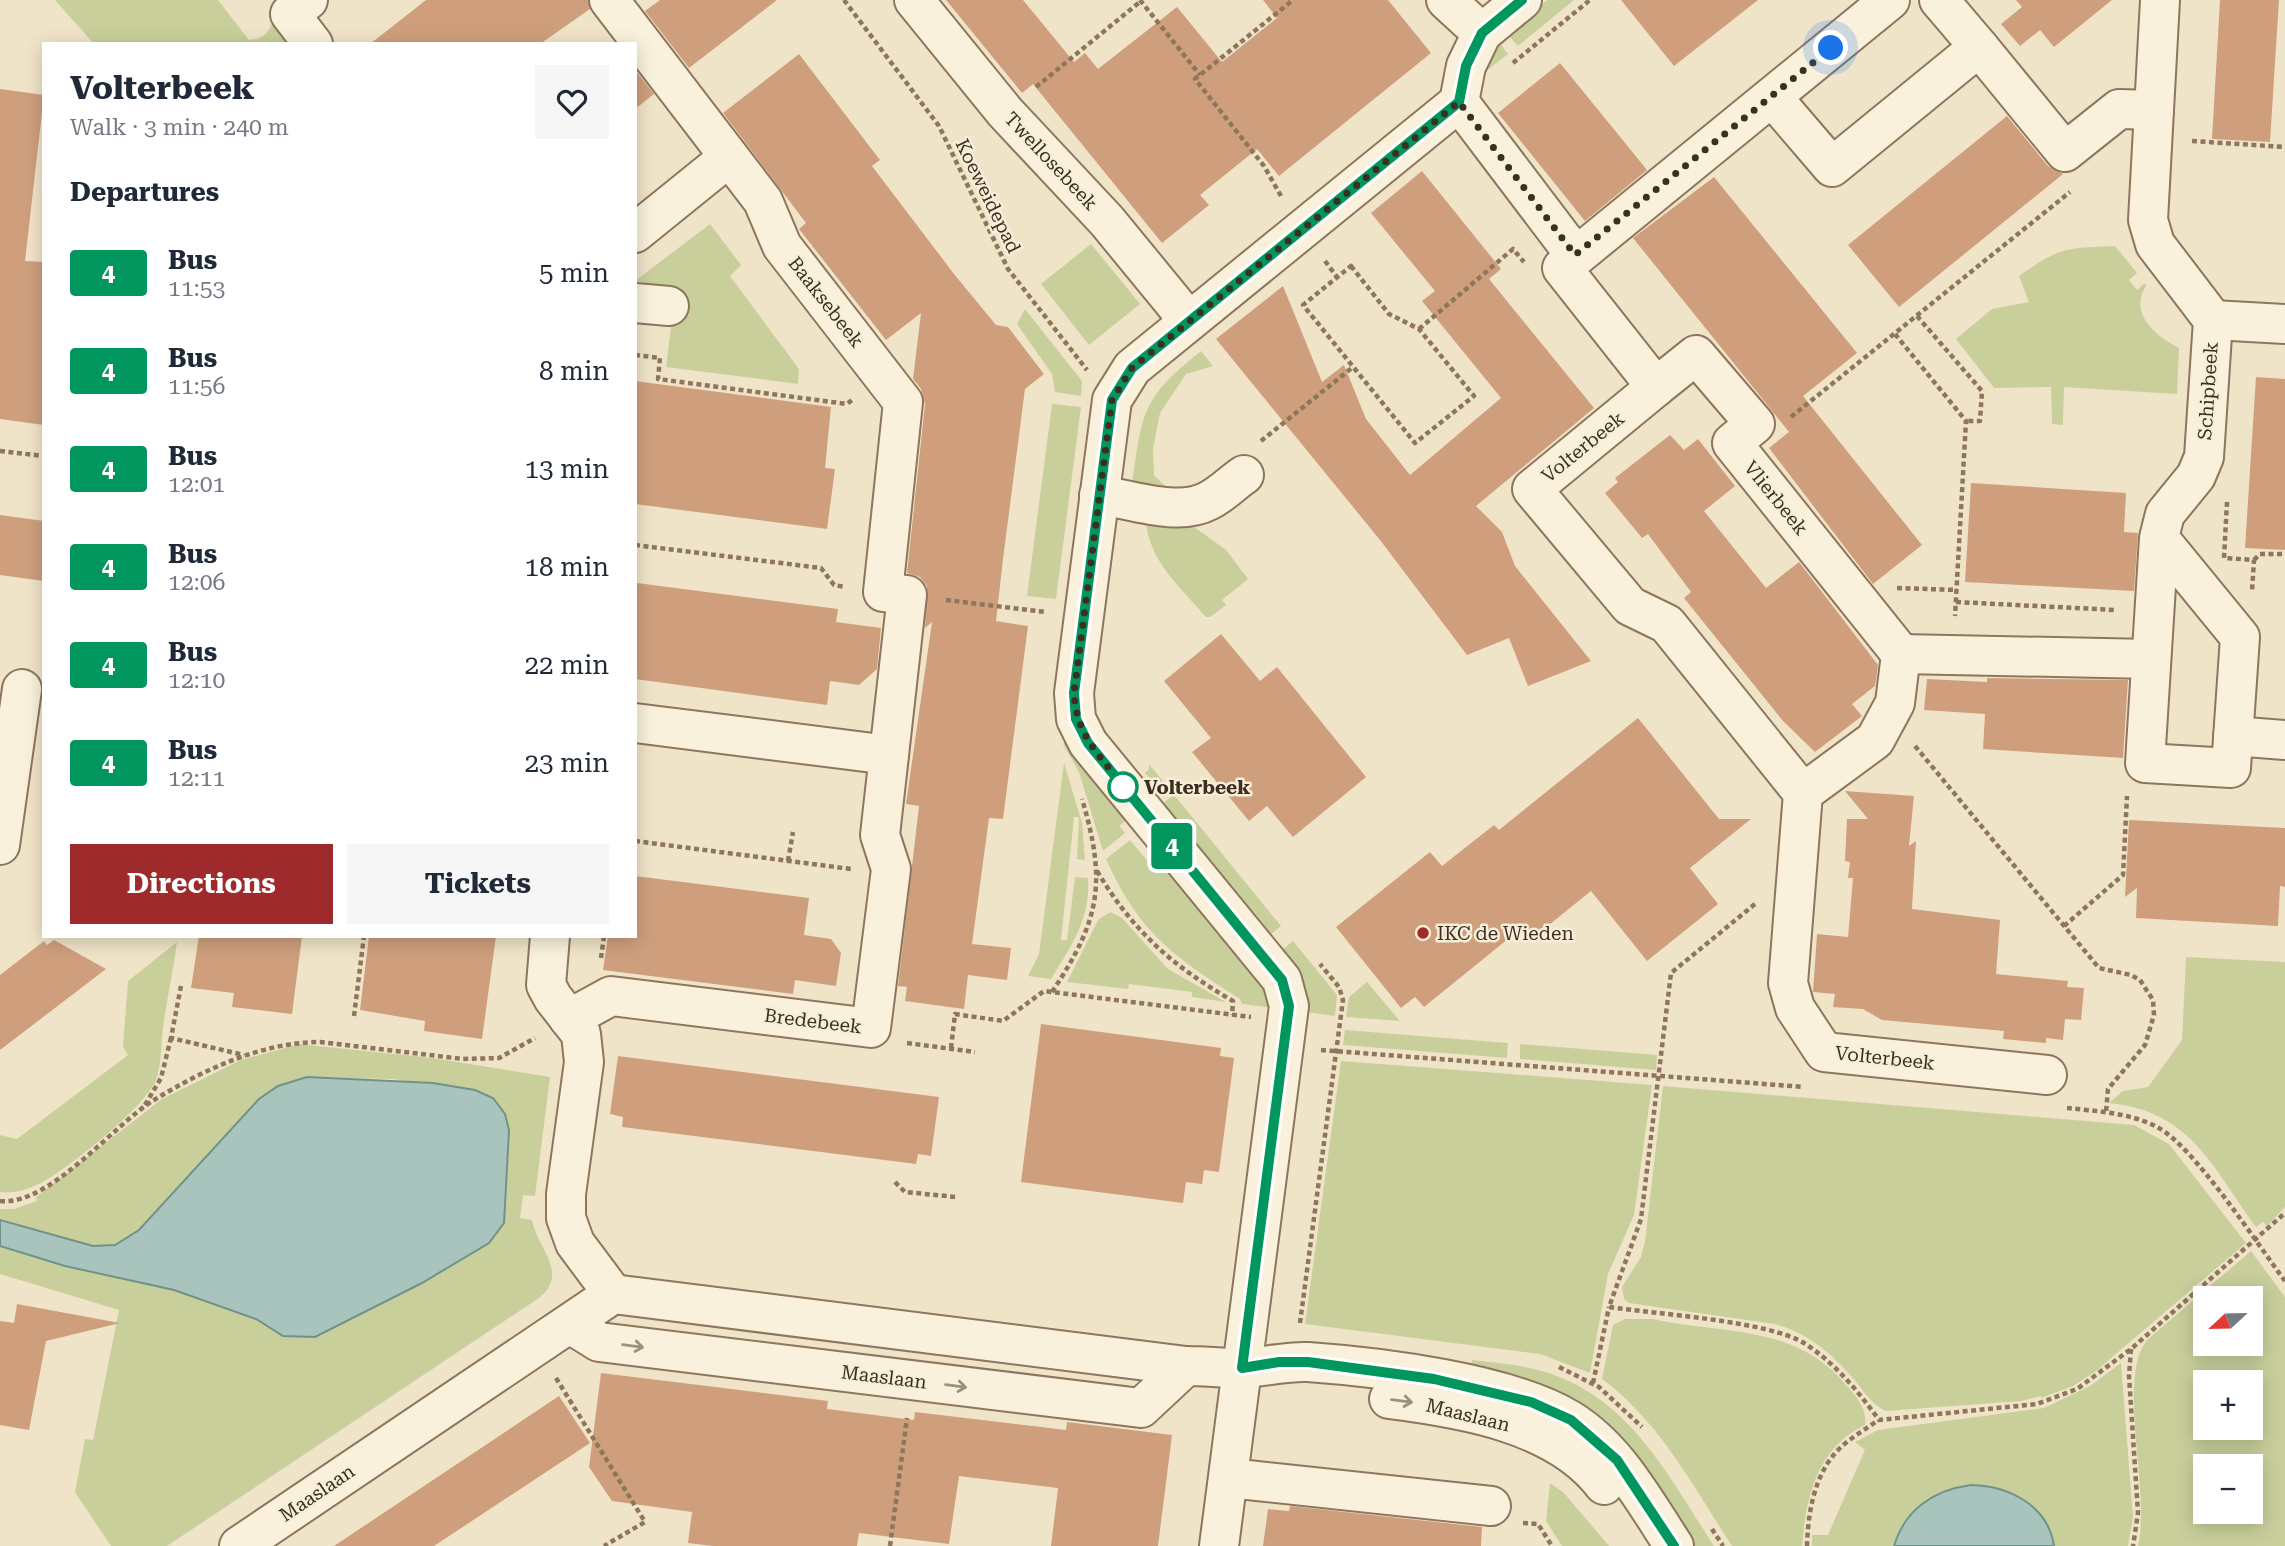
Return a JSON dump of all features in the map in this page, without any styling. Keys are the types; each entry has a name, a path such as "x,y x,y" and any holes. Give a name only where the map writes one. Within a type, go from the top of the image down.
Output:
{"street":[{"path":"308,0 290,14 311,42"},
{"name":"Twellosebeek","path":"914,0 1005,112 1107,221 1189,321"},
{"path":"1446,0 1482,33"},
{"path":"1219,1546 1289,1006 1282,980 1088,743 1076,719 1074,693 1112,400 1132,368 1459,102 1466,66 1482,33 1522,0"},
{"path":"1569,262 1890,0"},
{"path":"1939,0 2065,152 2119,109 2153,124"},
{"name":"Schipbeek","path":"2145,763 2159,538 2165,514 2196,475 2204,457 2213,320 2155,244 2148,220 2160,0"},
{"name":"Baaksebeek","path":"619,13 763,201 782,246 903,402 889,755"},
{"path":"1772,96 1832,167 1979,47"},
{"path":"1459,102 1657,387 1696,355 1755,424"},
{"path":"637,231 729,157"},
{"path":"2213,320 2285,324"},
{"name":"Volterbeek","path":"1657,387 1532,489 1630,606 1667,624 1803,793 1788,983 1795,1008 1824,1052 2053,1091"},
{"name":"Vlierbeek","path":"1755,424 1732,443 1901,654"},
{"path":"1099,495 1180,507 1194,506 1208,501 1250,460"},
{"path":"2145,763 2231,768 2240,637 2159,538"},
{"path":"1803,793 1875,740 1895,703 1901,654 2151,659"},
{"path":"0,845 22,689"},
{"path":"637,723 889,755"},
{"path":"2233,736 2285,740"},
{"name":"Bredebeek","path":"569,1019 611,996 871,1028 891,869 880,835 889,755"},
{"path":"550,938 546,985 582,1034 584,1062 566,1194 566,1218 575,1243 613,1294"},
{"name":"Maaslaan","path":"239,1546 613,1294 1186,1366 1242,1368 1279,1362 1308,1362 1434,1379 1531,1402 1571,1420 1617,1460 1674,1546"},
{"name":"Maaslaan","path":"570,1324 599,1342 1141,1408 1186,1366"},
{"name":"Maaslaan","path":"1242,1368 1282,1388 1306,1388 1429,1404 1540,1436 1566,1451 1600,1479 1651,1546"},
{"path":"1229,1478 1491,1506"}],"path":[{"name":"Koeweidepad","path":"844,0 939,125 1015,279 1112,400"},
{"path":"1293,0 1195,79 1264,166 1301,231"},
{"path":"1506,68 1590,0"},
{"path":"1005,112 1141,1 1200,75"},
{"path":"2153,124 2285,147"},
{"path":"1755,424 1782,425 2086,179 2065,152"},
{"path":"1419,329 1513,249 1531,271 1542,262 1569,262"},
{"path":"1351,266 1389,314 1419,329 1474,396 1415,443 1303,305 1351,266"},
{"path":"1917,316 1982,391 1980,421 1966,421"},
{"path":"1895,334 1966,421 1953,655"},
{"path":"637,355 660,358 658,379 847,404 883,376"},
{"path":"1250,460 1353,367"},
{"path":"0,451 42,456"},
{"path":"2204,457 2227,500 2224,558 2254,560"},
{"path":"637,545 821,568 834,586 1084,617"},
{"path":"2240,637 2250,625 2254,560 2260,554 2285,554"},
{"path":"1865,608 1892,587 1957,590"},
{"path":"1956,602 2154,612"},
{"path":"1888,720 1908,737 2099,968 2131,975 2140,980 2152,1000 2152,1030 2145,1045 2108,1089 2106,1112"},
{"path":"2064,926 2123,875 2128,776 2145,763"},
{"path":"1052,992 1073,960 1094,911 1096,870 1079,788"},
{"path":"788,861 793,832"},
{"path":"637,841 858,870 891,869"},
{"path":"1096,870 1115,901 1163,955 1233,1001 1232,1015"},
{"path":"1593,1383 1609,1307 1641,1219 1671,973 1797,871"},
{"path":"354,1016 364,938"},
{"path":"142,1108 161,1078 181,986"},
{"path":"950,1048 956,1014 1003,1021 1044,991 1232,1015 1286,1032 1659,1077 1810,1087"},
{"path":"0,1201 8,1202 44,1187 142,1108 244,1055 298,1042 320,1042 463,1059 499,1058 569,1019"},
{"path":"1286,1032 1340,1023"},
{"path":"871,1028 898,1042 975,1052"},
{"path":"171,1038 244,1055"},
{"path":"2053,1091 2106,1112 2157,1127 2183,1147 2285,1281"},
{"path":"895,1182 905,1192 956,1197"},
{"path":"1807,1546 1810,1513 1824,1469 1843,1446 1878,1420 2037,1404 2077,1389 2131,1349 2285,1213"},
{"path":"1609,1307 1774,1331 1802,1342 1841,1373 1878,1420"},
{"path":"536,1345 645,1522 604,1546"},
{"path":"2131,1349 2129,1376 2138,1513 2133,1546"},
{"path":"890,1546 911,1380"}],"green space":[{"path":"55,0 218,0 249,40 264,35 273,21 289,42 92,42"},
{"path":"1547,0 1574,0 1518,46 1510,37 1501,45 1508,54 1485,72 1488,60 1500,39"},
{"path":"710,224 741,265 730,276 799,369 798,384 666,367 676,289 637,279"},
{"path":"1091,244 1140,304 1089,345 1041,284"},
{"path":"2115,246 2137,273 2129,280 2137,290 2145,283 2140,306 2148,323 2162,338 2179,348 2177,394 2064,387 2063,425 2052,424 2051,387 1994,388 1956,339 1992,309 2029,302 2019,276 2044,259 2073,249"},
{"path":"1025,309 1082,381 1081,396 1055,392 1052,374 1017,324"},
{"path":"1201,351 1213,366 1186,374 1160,413 1153,449 1154,475 1164,485 1177,491 1132,484 1139,439 1148,408 1166,382"},
{"path":"1052,404 1081,407 1056,599 1027,596"},
{"path":"1186,521 1226,550 1248,579 1222,600 1226,605 1210,617 1206,617 1168,574 1148,536 1146,522"},
{"path":"1066,741 1129,818 1119,826 1125,833 1103,851 1079,772 1063,744"},
{"path":"1064,763 1082,823 1085,860 1077,859 1079,817 1074,817 1061,940 1067,940 1075,877 1088,878 1088,893 1078,932 1051,979 1028,976 1039,954"},
{"path":"1149,764 1281,926 1269,936 1162,804 1172,796 1157,778 1153,782 1145,773"},
{"path":"1130,840 1148,862 1158,854 1266,987 1273,1008 1242,1004 1240,999 1177,956 1145,925 1106,859"},
{"path":"1110,912 1121,917 1168,969 1226,1002 1192,997 1192,992 1129,984 1128,989 1067,982 1098,920"},
{"path":"1293,941 1337,995 1335,1016 1306,1012 1302,979 1281,951"},
{"path":"177,942 163,1025 159,1069 149,1092 105,1136 54,1175 26,1189 0,1192 0,1135 17,1139 128,1055 123,1047 128,981"},
{"path":"2186,957 2285,962 2285,1207 2267,1226 2263,1222 2256,1227 2212,1164 2180,1130 2160,1117 2137,1108 2109,1103 2123,1091 2148,1087 2182,1040"},
{"path":"1367,982 1400,1021 1346,1017 1349,997"},
{"path":"1345,1030 1508,1043 1507,1058 1343,1045"},
{"path":"299,1044 432,1058 550,1077 535,1196 523,1195 520,1218 532,1220 549,1260 552,1279 548,1289 539,1298 167,1546 111,1546 75,1492 85,1439 93,1440 119,1310 0,1274 0,1246 65,1266 174,1290 256,1319 283,1336 315,1337 422,1283 489,1243 504,1223 509,1129 485,1093 392,1079 307,1077 259,1099 139,1230 115,1245 93,1246 0,1220 0,1209 14,1209 37,1201 36,1197 162,1099 241,1060"},
{"path":"1520,1044 1657,1055 1656,1070 1520,1059"},
{"path":"1341,1061 1652,1085 1634,1215 1608,1274 1590,1373 1540,1354 1305,1324"},
{"path":"1663,1086 2134,1125 2169,1144 2246,1243 2096,1371 2073,1386 2041,1398 2021,1401 1886,1411 1871,1400 1826,1351 1787,1328 1629,1303 1624,1299 1622,1287 1641,1257"},
{"path":"2251,1251 2285,1297 2285,1546 2138,1546 2141,1497 2134,1381 2138,1358 2147,1340 2193,1301 2193,1356 2263,1356 2263,1286 2210,1286"},
{"path":"1625,1319 1653,1319 1758,1335 1782,1342 1806,1352 1828,1366 1858,1400 1865,1414 1865,1425 1835,1447 1825,1460 1811,1492 1802,1546 1732,1546 1658,1435 1623,1396 1602,1379 1613,1325"},
{"path":"1472,1360 1542,1371 1572,1383 1599,1399 1623,1419 1643,1441 1714,1546 1695,1546 1629,1447 1593,1413 1471,1368"},
{"path":"2121,1363 2133,1517 2128,1546 2054,1546 2045,1520 2028,1501 2005,1490 1978,1486 1952,1490 1927,1501 1907,1520 1894,1546 1812,1546 1812,1535 1828,1535 1865,1450 1855,1442 1878,1430 2044,1408 2090,1386"},
{"path":"1550,1483 1564,1493 1609,1546 1562,1546 1546,1521"}],"water":[{"path":"307,1077 433,1083 475,1090 493,1098 505,1114 509,1130 504,1223 489,1243 422,1283 315,1337 283,1336 256,1319 174,1290 65,1266 0,1246 0,1220 93,1246 115,1245 139,1230 259,1099 278,1086"},
{"path":"1971,1485 1999,1489 2024,1500 2044,1519 2054,1546 1894,1546 1905,1522 1923,1504 1945,1491"}],"building":[{"path":"426,0 588,0 590,9 543,42 373,42"},
{"path":"660,0 777,0 689,68 645,11"},
{"path":"946,0 1023,0 1074,62 1085,53 1098,69 1177,7 1222,62 1277,18 1263,0 1388,0 1431,53 1279,176 1257,149 1200,195 1209,205 1162,243 1033,84 1022,93"},
{"path":"1621,0 1758,0 1674,66"},
{"path":"2016,0 2112,0 2054,47 2040,30 2020,46 2001,24 2022,7"},
{"path":"2220,0 2279,0 2270,142 2212,139"},
{"path":"799,54 880,160 872,166 954,274 996,325 1008,327 1044,374 1025,389 1003,559 996,621 1028,626 1003,819 989,818 972,944 1011,948 1007,980 968,975 964,1009 905,1001 907,987 898,986 919,806 906,804 932,622 925,628 927,586 920,577 907,573 925,404 921,389 913,379 921,313 886,340 799,229 806,223 723,113"},
{"path":"1560,63 1647,170 1585,221 1498,113"},
{"path":"637,73 654,94 637,107"},
{"path":"0,89 42,95 25,261 42,262 42,425 0,419"},
{"path":"2007,116 2048,166 2063,174 1899,307 1848,245"},
{"path":"1422,171 1501,269 1489,279 1594,408 1476,506 1502,532 1515,566 1591,661 1528,686 1509,638 1467,655 1380,540 1216,339 1283,286 1322,382 1344,365 1366,419 1410,475 1501,398 1422,301 1435,291 1371,213"},
{"path":"1714,177 1857,353 1803,396 1922,545 1873,584 1769,448 1789,432 1633,238"},
{"path":"2256,377 2285,379 2285,550 2245,548"},
{"path":"637,381 831,407 825,468 835,469 827,529 637,504"},
{"path":"1670,435 1684,450 1698,439 1735,486 1704,511 1766,588 1799,562 1878,665 1875,686 1852,704 1862,716 1815,752 1783,721 1684,598 1691,592 1648,534 1642,538 1605,493 1618,482 1615,478"},
{"path":"1971,483 2126,493 2124,532 2138,533 2134,591 1965,582"},
{"path":"0,515 42,521 42,581 0,575"},
{"path":"637,583 838,609 836,622 881,628 877,669 859,685 830,681 827,705 637,679"},
{"path":"1221,634 1260,681 1277,667 1366,777 1293,837 1267,806 1249,821 1192,752 1211,738 1164,681"},
{"path":"1987,678 2128,680 2123,758 1983,749 1985,714 1924,710 1927,679 1987,682"},
{"path":"1638,718 1719,819 1751,819 1690,868 1718,904 1647,961 1591,891 1534,937 1524,926 1424,1007 1415,997 1401,1008 1336,927 1430,852 1442,866 1494,825 1499,830"},
{"path":"1845,791 1914,796 1909,846 1916,841 1912,909 2000,920 1996,974 2068,981 2067,987 2084,988 2081,1020 2065,1019 2063,1040 2046,1038 2046,1043 2003,1039 2004,1031 1882,1020 1863,1009 1833,1007 1835,994 1813,992 1817,934 1848,937 1853,878 1848,878 1850,862 1845,861 1847,819 1868,819"},
{"path":"2129,820 2285,828 2285,887 2280,886 2278,926 2136,918 2137,888 2125,897"},
{"path":"637,876 809,898 804,935 831,939 841,953 836,986 795,980 793,994 603,970 608,938 637,938"},
{"path":"199,938 302,938 292,1014 232,1007 234,993 191,988"},
{"path":"369,938 496,938 482,1039 424,1031 425,1021 360,1010"},
{"path":"54,940 106,969 0,1050 0,975 44,941 47,945"},
{"path":"1041,1024 1221,1048 1220,1056 1234,1058 1219,1172 1204,1170 1202,1184 1186,1182 1183,1203 1021,1182"},
{"path":"618,1056 939,1097 931,1156 918,1154 916,1164 622,1127 623,1117 610,1114"},
{"path":"17,1304 120,1323 46,1341 29,1430 0,1425 0,1321 14,1323"},
{"path":"601,1373 828,1401 827,1409 914,1420 915,1412 1066,1430 1067,1422 1172,1435 1158,1546 1051,1546 1058,1488 959,1476 949,1544 859,1533 857,1546 713,1546 688,1543 692,1512 612,1501 589,1467"},
{"path":"559,1396 590,1443 434,1546 334,1546"},
{"path":"1290,1506 1482,1527 1481,1546 1263,1546 1268,1509 1289,1511"}],"bus line":[{"name":"4","path":"1522,0 1482,33 1466,66 1459,102 1132,368 1112,400 1074,693 1076,719 1088,743 1282,980 1289,1006 1242,1368 1279,1362 1308,1362 1434,1379 1486,1389 1531,1402 1571,1420 1617,1460 1674,1546"}],"place":[{"name":"Volterbeek","path":"1123,787"},
{"name":"IKC de Wieden","path":"1423,933"}],"route":[{"path":"1123,787 1088,743 1076,719 1074,693 1112,400 1132,368 1459,102 1575,255 1831,48"}]}
